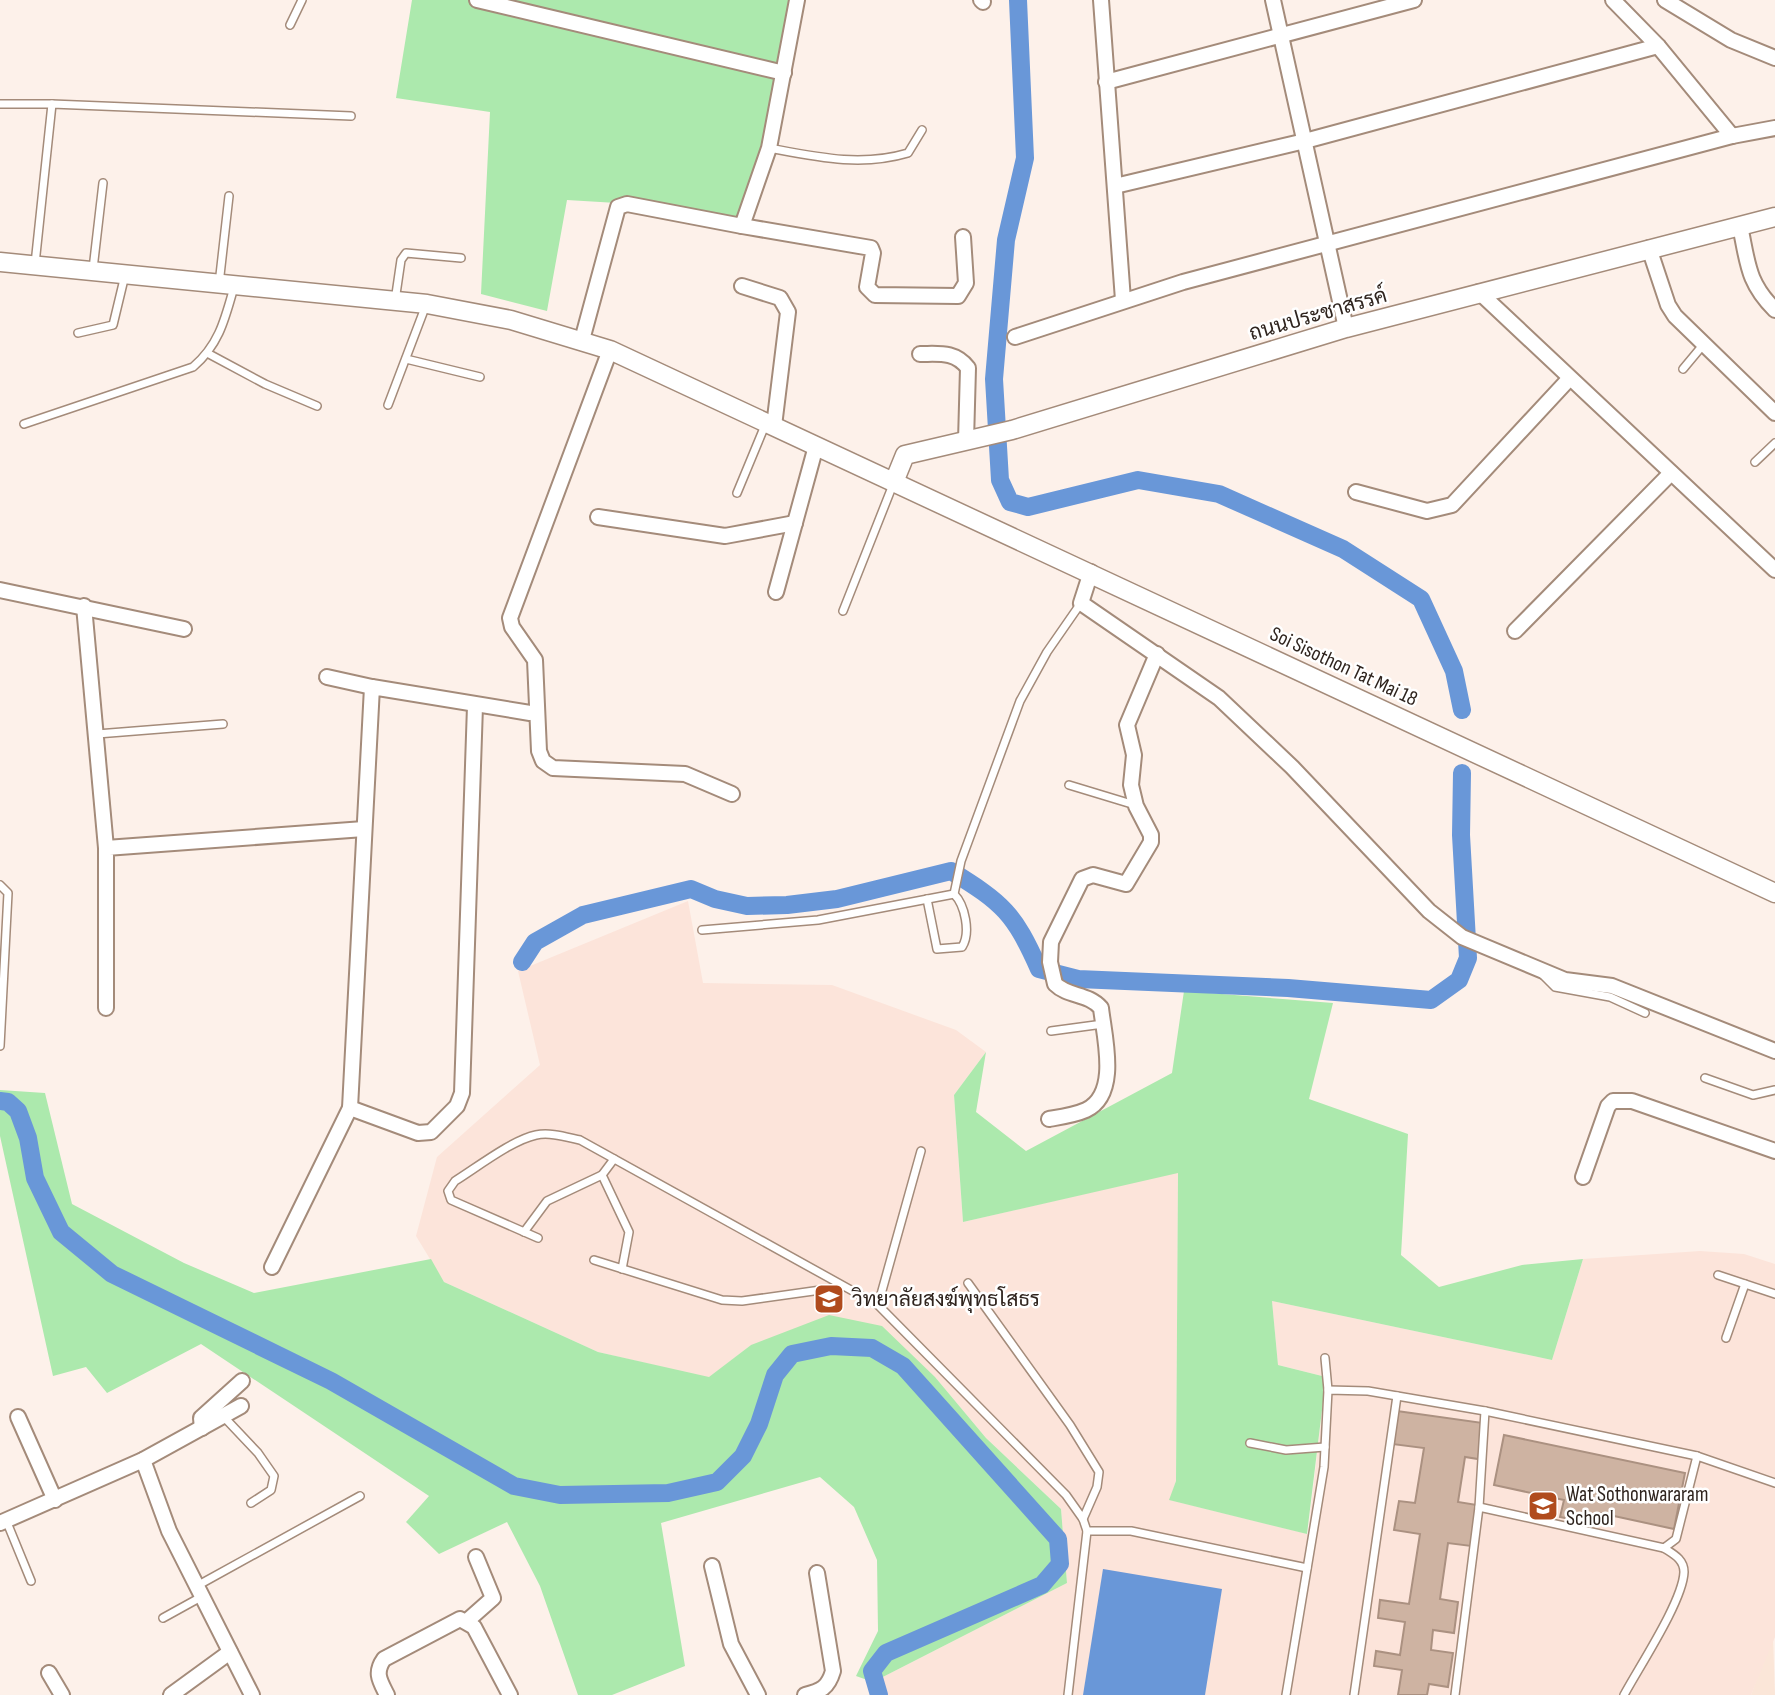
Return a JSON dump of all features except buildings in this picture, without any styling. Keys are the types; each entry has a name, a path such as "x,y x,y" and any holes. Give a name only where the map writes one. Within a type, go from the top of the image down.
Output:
{"street":[{"path":"477,0 785,74"},
{"path":"742,226 769,148 797,0"},
{"path":"1101,0 1123,300"},
{"path":"1273,0 1346,328"},
{"path":"1106,82 1414,0"},
{"path":"1613,0 1658,46 1732,136"},
{"path":"1665,0 1731,40 1775,58"},
{"path":"1115,186 1306,141 1658,46"},
{"path":"1015,337 1123,300 1732,136 1775,128"},
{"path":"582,340 618,207 627,204 871,248 873,254 867,287 875,295 958,296 966,283 963,237"},
{"name":"ถนนประชาสรรค์","path":"894,482 905,455 1012,430 1346,328 1775,217"},
{"path":"1740,226 1752,282 1758,293 1775,310"},
{"path":"1649,248 1668,305 1703,345 1775,412"},
{"name":"Soi Sisothon Tat Mai 18","path":"0,262 427,304 480,313 582,340 610,350 1091,572 1775,892"},
{"path":"741,286 780,298 788,312 770,424"},
{"path":"1479,292 1775,570"},
{"path":"610,350 510,618 512,627 535,660 539,751 543,761 552,768 685,774 732,794"},
{"path":"920,354 947,354 961,359 968,368 971,440"},
{"path":"1356,492 1427,511 1452,505 1569,379"},
{"path":"776,592 816,446"},
{"path":"1515,631 1671,473"},
{"path":"598,517 725,536 795,523"},
{"path":"1091,572 1081,603 1219,698 1429,911 1462,937 1537,966 1565,980 1612,985 1775,1051"},
{"path":"0,590 184,629"},
{"path":"84,606 106,848 106,1008"},
{"path":"1049,1119 1085,1111 1098,1099 1108,1065 1101,1008 1095,1002 1058,988 1051,970 1051,942 1082,879 1093,875 1126,884 1151,842 1151,835 1136,806 1131,785 1134,755 1127,725 1157,653"},
{"path":"327,677 475,706 530,713"},
{"path":"272,1267 350,1108 372,687"},
{"path":"350,1108 418,1133 431,1132 457,1106 462,1093 475,706"},
{"path":"106,848 364,829"},
{"path":"1583,1177 1608,1106 1620,1100 1632,1101 1775,1151"},
{"path":"202,1428 201,1418 242,1381"},
{"path":"3,1522 143,1460 241,1406"},
{"path":"18,1417 55,1500"},
{"path":"143,1460 169,1531 252,1695"},
{"path":"467,1620 493,1598 476,1557"},
{"path":"712,1566 731,1644 758,1695"},
{"path":"805,1695 822,1690 830,1682 833,1671 817,1573"},
{"path":"387,1695 378,1676 378,1668 384,1659 460,1619 467,1620 474,1627 510,1695"},
{"path":"171,1695 230,1652"},
{"path":"49,1673 62,1695"}],"lane":[{"path":"290,25 302,0"},
{"path":"0,104 351,116"},
{"path":"35,264 52,104"},
{"path":"769,148 858,162 883,160 908,153 922,130"},
{"path":"93,271 103,183"},
{"path":"24,424 192,367 209,354 220,335 227,285 229,196"},
{"path":"395,302 401,260 406,254 461,258"},
{"path":"78,333 113,325 117,318 125,274"},
{"path":"388,405 427,304"},
{"path":"1683,369 1703,345"},
{"path":"209,354 265,384 317,406"},
{"path":"406,359 480,377"},
{"path":"737,493 770,424"},
{"path":"1755,462 1775,443"},
{"path":"842,611 894,482"},
{"path":"927,899 937,949 962,947 966,930 963,906 954,894 961,861 1020,701 1046,652 1081,603"},
{"path":"96,734 223,724"},
{"path":"1069,785 1136,806"},
{"path":"0,885 8,893 0,1046"},
{"path":"702,930 818,920 954,894"},
{"path":"1537,966 1555,987 1610,997 1645,1013"},
{"path":"1051,1031 1103,1024"},
{"path":"1705,1078 1753,1095 1775,1090"},
{"path":"538,1238 451,1200 448,1191 454,1181 535,1135 552,1134 580,1140 878,1305 1066,1495 1083,1519 1087,1531 1068,1695"},
{"path":"878,1305 921,1151"},
{"path":"524,1232 547,1201 602,1175 614,1159"},
{"path":"602,1175 629,1232 622,1269"},
{"path":"594,1260 722,1300 742,1301 843,1286"},
{"path":"1718,1275 1775,1294"},
{"path":"968,1283 1070,1425 1099,1472 1097,1486 1083,1519"},
{"path":"1726,1338 1745,1284"},
{"path":"1286,1695 1325,1447 1328,1390 1325,1358"},
{"path":"1328,1390 1368,1391 1485,1411 1697,1456 1775,1483"},
{"path":"1354,1695 1397,1396"},
{"path":"1455,1695 1479,1507 1485,1411"},
{"path":"223,1416 258,1453 274,1476 271,1490 251,1503"},
{"path":"1250,1443 1286,1450 1325,1447"},
{"path":"1664,1548 1676,1539 1697,1456"},
{"path":"163,1618 198,1592 360,1496"},
{"path":"1479,1507 1664,1548 1680,1559 1684,1571 1677,1597 1624,1695"},
{"path":"3,1522 31,1581"},
{"path":"1087,1531 1131,1531 1307,1568"}],"shaded area":[{"name":"วิทยาลัยสงฆ์พุทธโสธร","path":"688,901 703,983 832,985 956,1030 986,1052 954,1095 963,1222 1178,1172 1176,1481 1170,1500 1308,1534 1326,1377 1278,1365 1272,1301 1552,1360 1583,1259 1700,1251 1744,1254 1775,1264 1775,1637 1751,1695 880,1695 873,1682 1067,1583 1061,1509 986,1438 935,1377 751,1345 709,1378 598,1352 444,1282 416,1236 437,1157 540,1065 518,971"},
{"path":"1773,1636 1775,1695 1751,1695"}],"green space":[{"path":"412,0 469,0 690,59 764,74 777,81 768,135 758,173 744,206 734,219 650,205 567,200 547,311 481,294 490,112 396,98"},
{"path":"505,0 794,0 779,65"},
{"path":"1184,991 1333,1003 1309,1099 1408,1134 1401,1255 1439,1287 1522,1265 1583,1259 1552,1360 1272,1301 1278,1365 1326,1377 1307,1534 1169,1500 1176,1481 1178,1173 963,1222 954,1095 986,1052 976,1112 1026,1151 1172,1073"},
{"path":"0,1090 45,1093 72,1204 184,1263 254,1293 431,1259 444,1282 598,1352 709,1377 751,1345 829,1315 882,1326 935,1377 986,1438 1061,1509 1067,1583 873,1682 856,1676 878,1631 877,1560 854,1507 820,1477 661,1523 685,1666 612,1695 578,1695 540,1586 507,1522 439,1554 406,1522 429,1496 201,1344 107,1393 86,1367 53,1376 0,1136"}],"water":[{"path":"1103,1569 1222,1589 1205,1695 1083,1695"}],"waterway":[{"path":"1018,0 1025,158 1006,240 994,379 1000,480 1010,502 1028,507 1138,480 1219,494 1343,549 1421,599 1454,671 1462,710"},
{"path":"522,962 535,942 583,915 691,889 715,899 747,906 787,905 837,899 951,871 983,892 1005,911 1022,935 1039,969 1078,979 1288,988 1431,1000 1459,980 1468,958 1461,835 1462,773"},
{"path":"0,1101 8,1102 18,1111 28,1138 35,1178 61,1232 112,1274 331,1381 514,1486 560,1495 668,1493 717,1482 743,1456 759,1424 775,1375 792,1354 831,1346 872,1348 903,1366 1058,1539 1060,1564 1042,1585 886,1653 872,1671 879,1695"}],"place":[{"name":"วิทยาลัยสงฆ์พุทธโสธร","path":"829,1299"},
{"name":"Wat Sothonwararam School","path":"1543,1506"}]}
